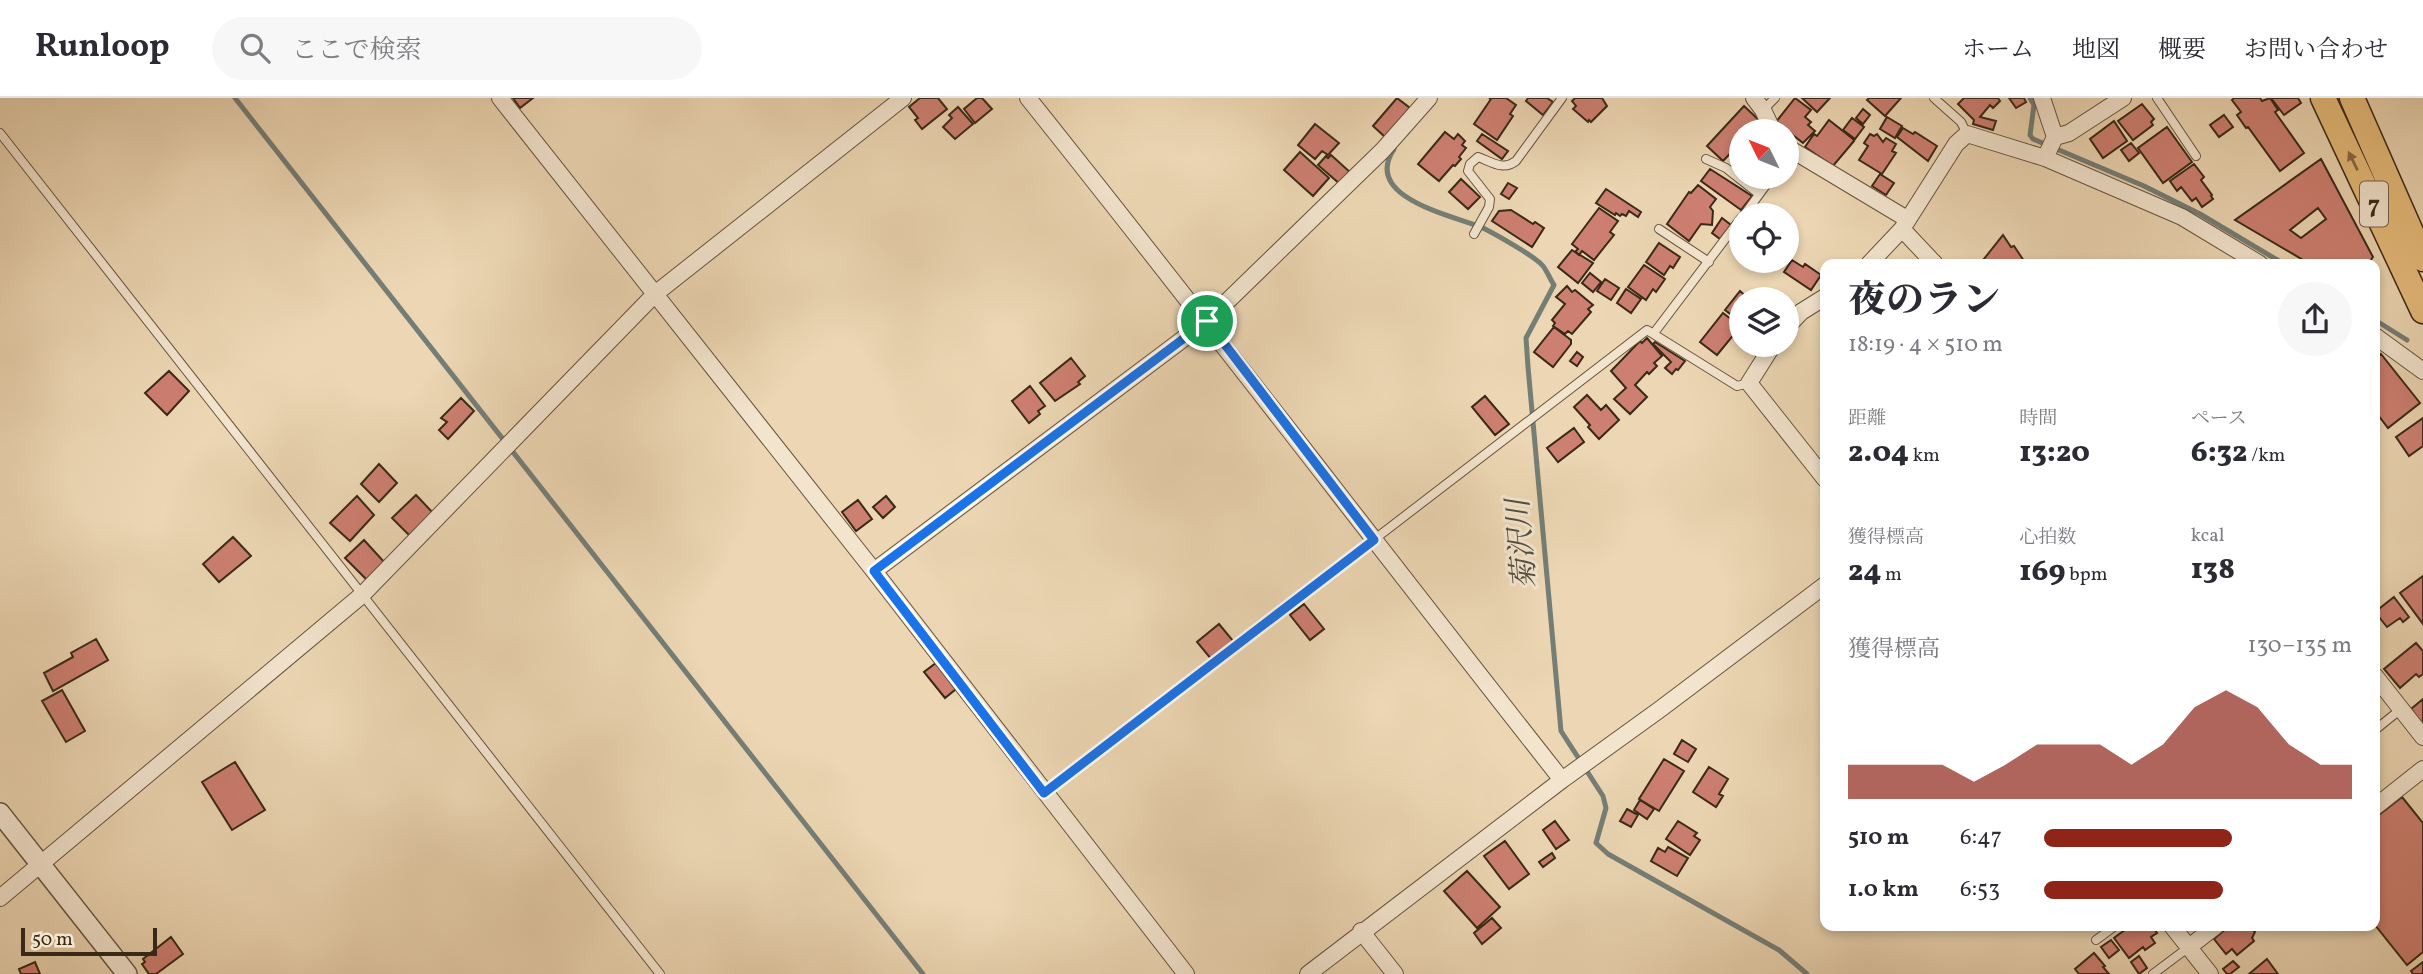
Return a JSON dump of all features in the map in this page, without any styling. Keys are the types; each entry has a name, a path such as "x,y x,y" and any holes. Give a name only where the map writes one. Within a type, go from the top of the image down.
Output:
{"main road":[{"name":"7","path":"2323,98 2423,311"},
{"name":"7","path":"2352,98 2423,259"}],"street":[{"path":"500,98 874,571 1186,974"},
{"path":"0,898 362,596 655,294 903,98"},
{"path":"1028,98 1207,321 1562,780"},
{"path":"874,571 1207,321 1383,150 1429,98"},
{"path":"2042,98 2055,137 2045,158"},
{"path":"2055,137 2069,133 2123,98"},
{"path":"1764,102 1769,119"},
{"path":"1873,259 1904,224 1956,144 1967,134 2045,158 2182,217 2245,259"},
{"path":"1799,157 1837,175 1904,224 1931,259"},
{"path":"1799,314 1820,300"},
{"path":"2380,341 2423,371"},
{"path":"1765,357 1749,383 1820,474"},
{"path":"1308,974 1562,780 1660,710 1820,589"},
{"path":"2380,682 2423,737"},
{"path":"2380,803 2423,769"},
{"path":"0,813 123,973"},
{"path":"1362,931 1395,974"},
{"path":"2176,931 2210,974"},
{"path":"2189,947 2210,931"}],"lane":[{"path":"1474,234 1489,207 1490,199 1468,171 1470,164 1478,157 1503,167 1511,165 1562,98"},
{"path":"1934,98 1961,122 1967,134"},
{"path":"2157,98 2196,156"},
{"path":"0,133 660,974"},
{"path":"1706,159 1726,168 1759,194"},
{"path":"1752,203 1763,189"},
{"path":"1659,229 1709,261"},
{"path":"1654,333 1729,234"},
{"path":"1044,793 1647,330 1737,386 1749,383"},
{"path":"2380,726 2401,709"},
{"path":"2096,940 2108,931"},
{"path":"2153,974 2189,947"}],"building":[{"path":"513,98 533,98 520,108"},
{"path":"920,98 938,98 947,109 922,129 915,120 918,118 909,107"},
{"path":"977,98 982,98 992,109 975,123 964,109"},
{"path":"1397,98 1410,108 1385,137 1373,126"},
{"path":"1489,98 1506,98 1516,105 1510,114 1513,116 1497,140 1474,124 1491,99"},
{"path":"1528,98 1547,98 1553,102 1543,115 1526,101"},
{"path":"1575,98 1602,98 1607,106 1588,122 1573,109 1576,106 1572,101"},
{"path":"1795,98 1811,110 1805,117 1811,122 1808,125 1815,131 1803,143 1799,140 1799,119 1778,119"},
{"path":"1802,98 1830,98 1817,112"},
{"path":"1901,98 1885,116 1867,100"},
{"path":"1964,98 1998,98 2000,101 1993,108 1990,105 1980,117 1996,121 1993,130 1973,124 1974,120 1958,104"},
{"path":"2009,98 2024,98 2026,102 2016,108"},
{"path":"2260,98 2262,101 2270,98 2278,110 2275,112 2304,153 2280,171 2237,115 2241,112 2232,100"},
{"path":"2271,98 2298,98 2301,103 2284,115"},
{"path":"2142,104 2154,119 2151,122 2153,125 2133,140 2118,121"},
{"path":"1744,106 1758,119 1732,119"},
{"path":"958,107 973,124 955,139 943,127 952,118 949,115"},
{"path":"1863,109 1870,115 1863,124 1856,118"},
{"path":"2224,115 2233,127 2219,137 2210,125"},
{"path":"1887,117 1902,126 1895,138 1880,129"},
{"path":"1852,118 1864,127 1855,139 1843,130"},
{"path":"1829,120 1854,141 1833,166 1805,147"},
{"path":"2114,121 2127,141 2103,158 2090,139"},
{"path":"1729,122 1729,155 1723,161 1707,146"},
{"path":"1315,124 1339,143 1328,155 1322,151 1315,159 1298,145"},
{"path":"2167,127 2192,162 2163,183 2138,148"},
{"path":"1903,128 1937,146 1928,161 1897,137"},
{"path":"1445,132 1454,139 1458,134 1465,141 1462,145 1466,148 1459,157 1461,159 1439,181 1418,164"},
{"path":"1482,134 1508,151 1502,159 1477,141"},
{"path":"1870,134 1877,134 1883,142 1886,138 1896,144 1892,151 1896,153 1882,174 1859,160 1868,146 1864,143"},
{"path":"2131,143 2139,153 2129,161 2121,150"},
{"path":"1300,152 1329,178 1313,196 1284,170"},
{"path":"1331,155 1351,173 1341,185 1318,165 1326,156 1328,158"},
{"path":"2321,159 2373,257 2301,259 2235,220","holes":["2318,208 2326,219 2301,238 2290,230"]},
{"path":"2194,164 2204,177 2201,180 2213,199 2202,207 2196,198 2192,201 2181,187 2177,191 2170,181"},
{"path":"1710,169 1729,181 1729,189 1741,189 1752,196 1746,203 1731,203 1701,181"},
{"path":"1880,174 1894,183 1886,195 1872,186"},
{"path":"1461,179 1480,197 1468,209 1449,192"},
{"path":"1508,183 1517,188 1509,199 1501,194"},
{"path":"1698,185 1716,199 1710,207 1713,211 1712,225 1701,224 1689,241 1667,224 1689,192"},
{"path":"1606,189 1641,212 1638,217 1629,211 1626,216 1615,215 1596,203"},
{"path":"1599,208 1618,221 1610,232 1614,235 1594,260 1582,251 1579,255 1575,252 1578,249 1572,244"},
{"path":"1511,210 1544,228 1532,247 1492,221 1499,211"},
{"path":"1722,218 1729,223 1720,239 1712,233"},
{"path":"2003,235 2023,259 1984,259"},
{"path":"1659,243 1680,257 1664,275 1646,262"},
{"path":"1572,250 1593,263 1578,283 1558,267"},
{"path":"1799,264 1803,267 1805,264 1820,274 1811,290 1786,273 1799,273"},
{"path":"1644,265 1665,279 1656,292 1653,289 1646,300 1628,287"},
{"path":"1590,273 1601,282 1593,292 1582,283"},
{"path":"1605,279 1619,288 1611,300 1597,291"},
{"path":"1567,286 1593,305 1588,309 1591,312 1572,334 1568,331 1565,334 1553,326 1555,323 1552,320 1565,304 1556,297"},
{"path":"1626,289 1641,299 1631,313 1617,303"},
{"path":"1723,313 1729,318 1729,340 1717,355 1700,342"},
{"path":"1554,327 1571,340 1571,344 1553,367 1534,352"},
{"path":"1647,338 1662,356 1654,363 1657,366 1635,385 1647,397 1630,414 1614,399 1626,388 1611,371 1640,341 1642,343"},
{"path":"1655,342 1685,361 1672,374 1665,368 1671,362 1653,344"},
{"path":"1577,352 1583,357 1577,366 1570,361"},
{"path":"2380,355 2420,403 2388,428 2380,418"},
{"path":"1071,358 1085,376 1078,382 1080,384 1055,401 1040,383"},
{"path":"169,371 189,391 167,415 145,393"},
{"path":"1030,386 1045,406 1029,423 1012,401"},
{"path":"1587,395 1601,410 1606,405 1619,420 1599,439 1574,407"},
{"path":"1485,396 1509,424 1495,435 1472,407"},
{"path":"461,398 474,411 448,439 439,430 447,422 441,418"},
{"path":"2423,418 2423,446 2409,456 2396,437"},
{"path":"1574,428 1584,442 1558,462 1547,448"},
{"path":"379,464 397,483 379,502 361,484"},
{"path":"416,495 434,514 411,537 392,518"},
{"path":"357,496 374,515 350,541 330,523"},
{"path":"886,496 895,507 883,518 873,507"},
{"path":"858,500 872,519 856,531 842,512"},
{"path":"233,537 251,556 219,582 203,564"},
{"path":"364,540 385,563 367,580 345,558"},
{"path":"2423,576 2423,624 2400,593"},
{"path":"2394,597 2409,617 2403,622 2400,618 2387,627 2380,618 2380,608"},
{"path":"1304,604 1324,629 1310,640 1290,615"},
{"path":"1219,624 1234,642 1212,660 1197,642"},
{"path":"96,639 108,660 53,691 44,673 73,657 71,653"},
{"path":"2416,643 2423,651 2423,674 2419,677 2416,674 2400,688 2384,669"},
{"path":"936,663 956,689 945,698 924,672"},
{"path":"62,690 85,731 66,742 42,701"},
{"path":"2423,699 2423,725 2411,709"},
{"path":"1682,740 1696,749 1688,762 1674,754"},
{"path":"1664,759 1684,771 1659,811 1639,799"},
{"path":"235,762 265,810 232,830 202,782"},
{"path":"1709,767 1728,779 1719,794 1723,796 1716,807 1693,792"},
{"path":"2402,797 2423,823 2423,952 2407,965 2380,931 2380,814"},
{"path":"1640,800 1654,809 1647,819 1634,810"},
{"path":"1627,809 1638,815 1631,827 1620,821"},
{"path":"1555,821 1569,840 1556,849 1543,830"},
{"path":"1678,821 1697,833 1694,836 1700,840 1690,855 1666,839"},
{"path":"1505,841 1529,874 1509,889 1484,856"},
{"path":"1668,847 1688,858 1677,876 1651,861 1658,848 1665,852"},
{"path":"1552,853 1555,858 1543,867 1539,862"},
{"path":"1467,871 1500,907 1477,928 1444,891"},
{"path":"1492,918 1501,928 1482,944 1474,933"},
{"path":"2123,931 2157,933 2151,937 2155,943 2145,950 2143,947 2129,958 2114,938"},
{"path":"2223,931 2255,932 2252,938 2254,941 2237,955 2232,949 2226,954 2214,939"},
{"path":"171,937 183,954 156,974 149,974 142,964 145,962 143,959"},
{"path":"2111,940 2119,950 2109,958 2101,947"},
{"path":"2094,953 2109,974 2079,974 2075,969"},
{"path":"2139,956 2147,968 2139,974 2131,962"},
{"path":"2267,959 2278,974 2249,974"},
{"path":"2233,961 2239,967 2227,974 2223,969"},
{"path":"35,962 40,974 21,974 19,969"},
{"path":"2423,962 2423,974 2413,974 2411,971"}],"waterway":[{"path":"235,98 923,974"},
{"path":"2030,98 2034,105 2030,135 2033,139 2144,186 2200,214 2276,259"},
{"name":"菊沢川","path":"1394,149 1387,166 1390,180 1400,192 1434,211 1483,228 1515,246 1543,266 1554,285 1526,338 1528,367 1561,731 1603,796 1606,808 1596,843 1608,854 1779,950 1807,974"},
{"path":"2380,323 2407,340"}],"route":[{"path":"1207,321 1374,540 1044,793 874,571 1207,321"}]}
